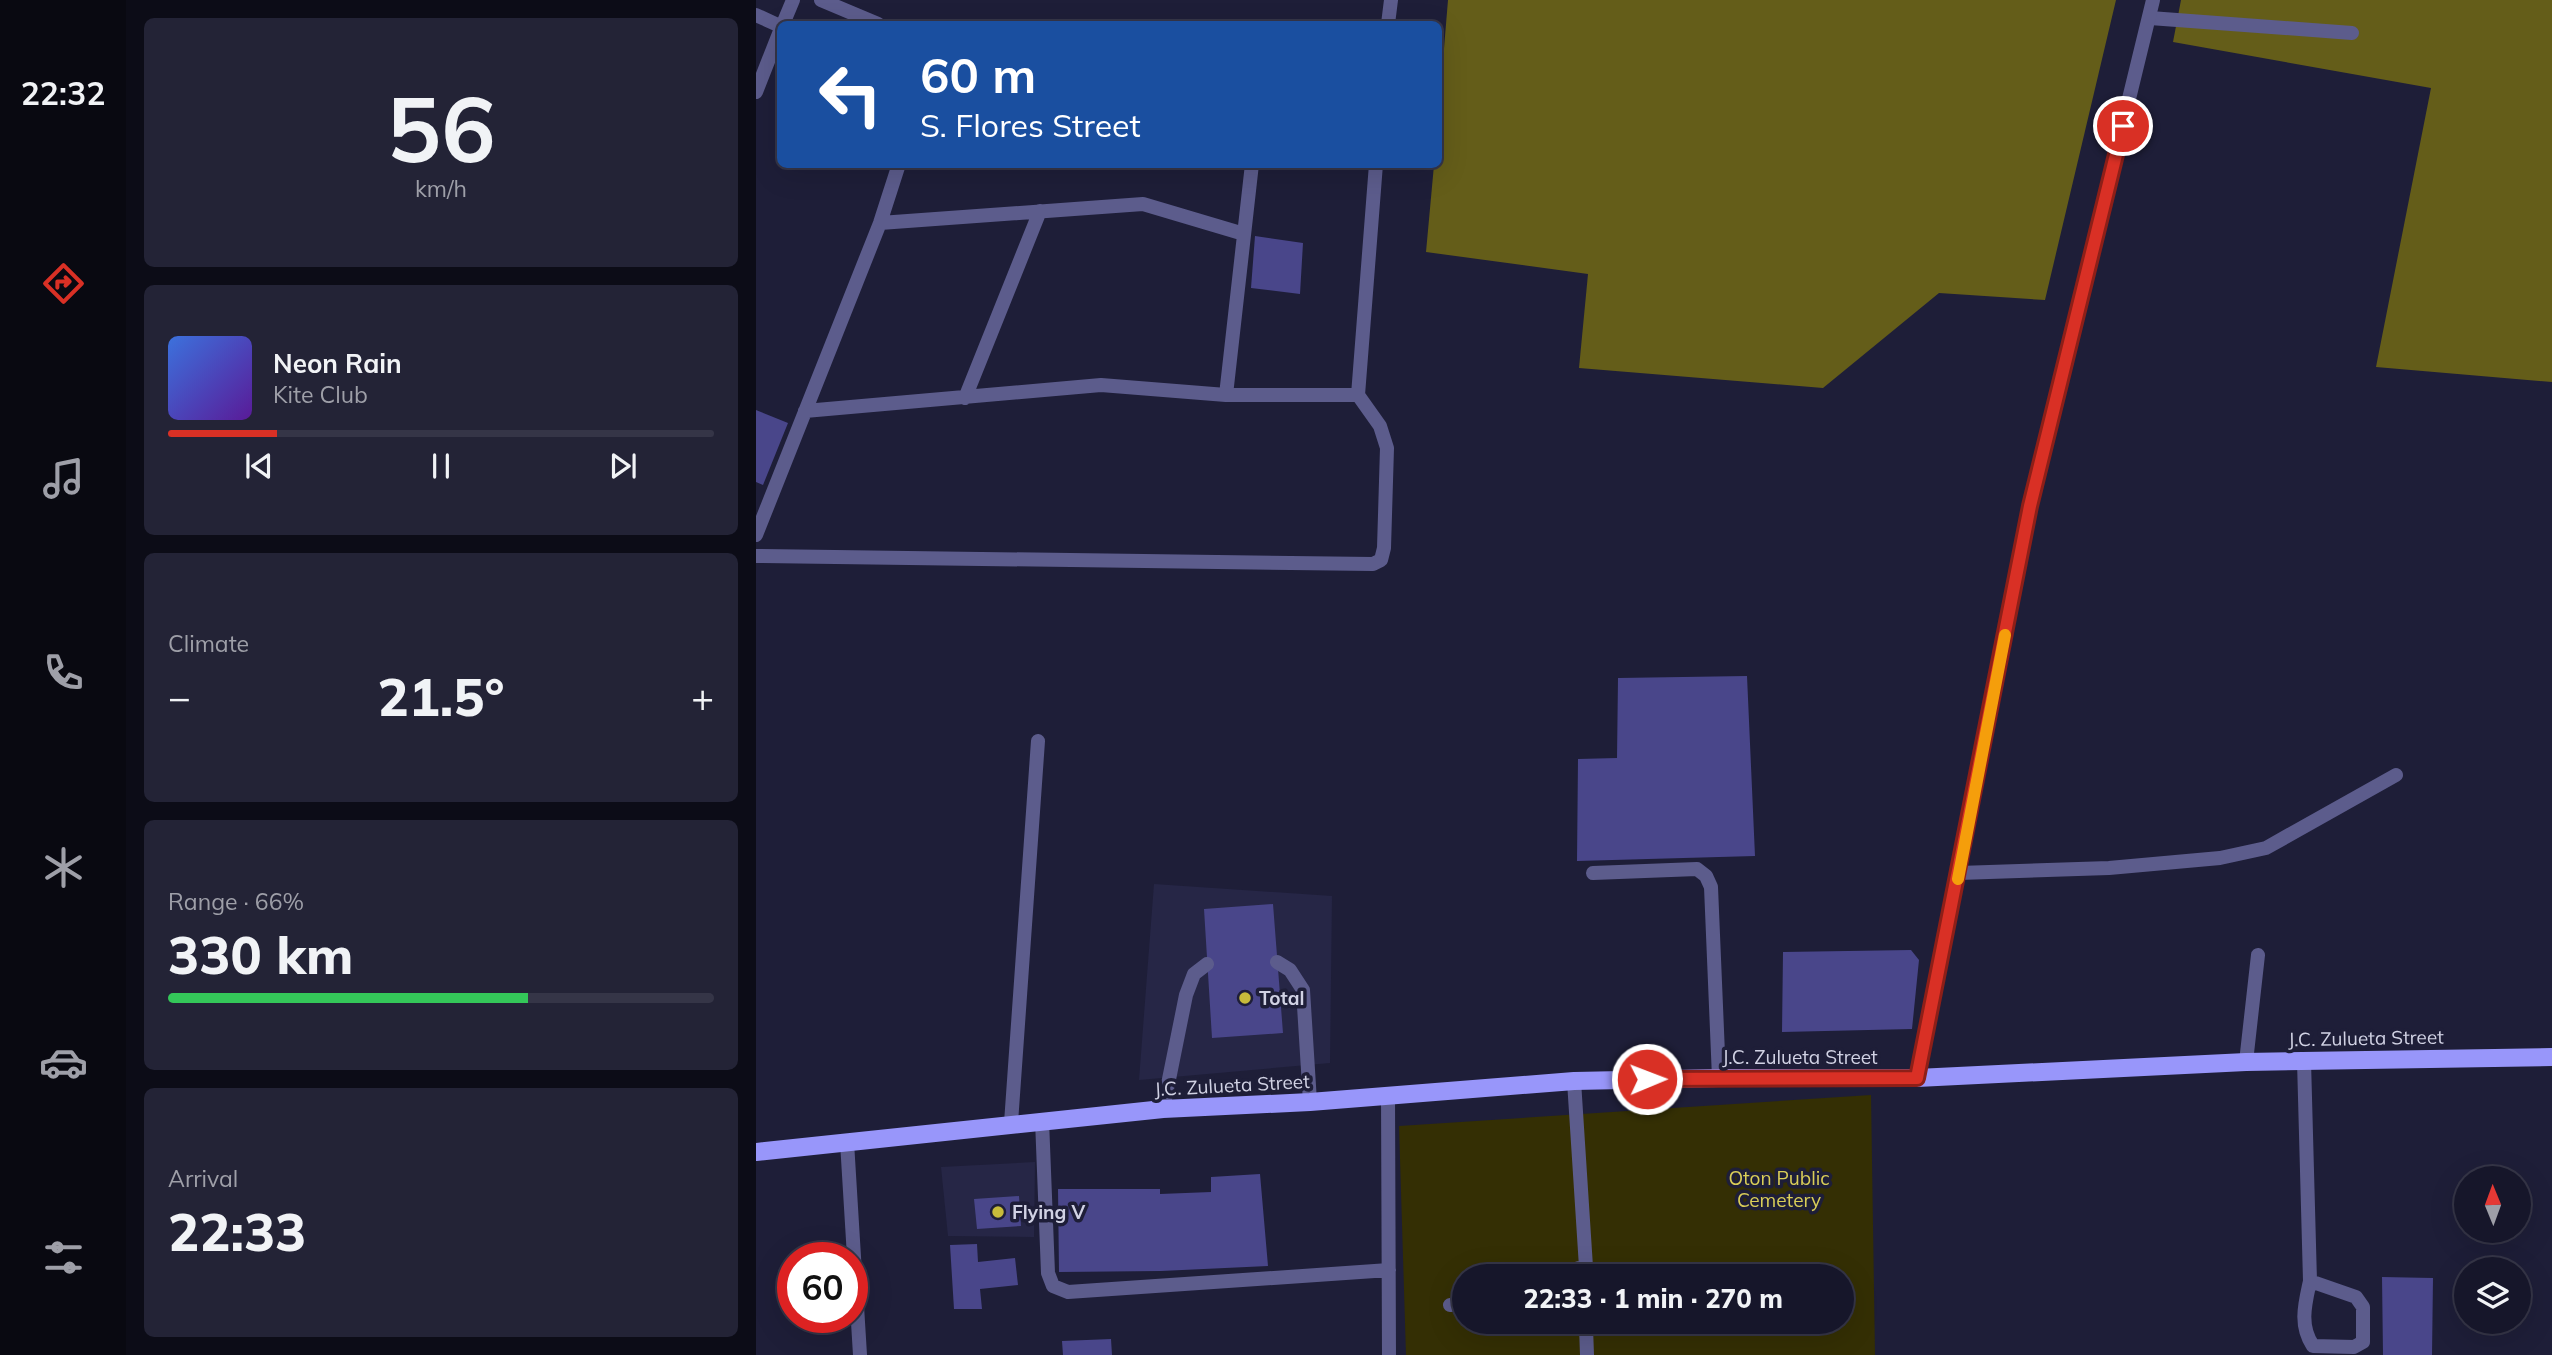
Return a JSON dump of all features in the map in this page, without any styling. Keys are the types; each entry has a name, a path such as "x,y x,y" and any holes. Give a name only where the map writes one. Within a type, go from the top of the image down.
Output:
{"main road":[{"name":"J.C. Zulueta Street","path":"756,1152 1163,1109 1310,1102 1574,1081 1719,1077 1917,1078 2246,1062 2552,1057"}],"street":[{"path":"784,21 793,0"},
{"path":"821,0 871,21"},
{"path":"1388,21 1391,0"},
{"path":"1917,1078 2030,506 2153,0"},
{"path":"756,15 777,25"},
{"path":"2150,18 2352,33"},
{"path":"756,92 777,37"},
{"path":"756,535 880,223 899,168"},
{"path":"1226,395 1252,168"},
{"path":"756,556 1373,564 1381,560 1384,548 1387,448 1380,426 1358,395 1376,168"},
{"path":"880,223 1143,204 1244,234"},
{"path":"965,398 1040,211"},
{"path":"805,411 1101,385 1226,395 1358,395"},
{"path":"1011,1123 1038,741"},
{"path":"1959,873 2109,868 2220,858 2266,848 2396,775"},
{"path":"1593,873 1697,869 1706,876 1711,887 1719,1077"},
{"path":"2246,1062 2258,955"},
{"path":"1277,962 1290,970 1303,990 1310,1102"},
{"path":"1163,1109 1186,995 1194,974 1207,964"},
{"path":"2304,1061 2310,1281 2303,1315 2305,1334 2313,1346 2354,1347 2362,1342 2364,1307 2356,1297 2310,1281"},
{"path":"1574,1081 1586,1264"},
{"path":"1388,1095 1389,1355"},
{"path":"1042,1120 1048,1273 1054,1286 1068,1292 1389,1270"},
{"path":"847,1142 860,1355"},
{"path":"1587,1355 1591,1334"}],"shaded area":[{"path":"1448,0 2116,0 2045,300 1939,293 1823,388 1579,368 1588,274 1426,252 1434,168 1442,168 1442,73"},
{"path":"2181,0 2552,0 2552,382 2376,367 2431,88 2173,42"},
{"path":"1154,884 1332,896 1330,1063 1139,1080"},
{"path":"1035,1162 1034,1237 948,1236 941,1167"}],"green space":[{"name":"Oton Public Cemetery","path":"1871,1095 1875,1355 1406,1355 1399,1126"}],"building":[{"path":"1255,236 1303,243 1300,294 1251,288"},
{"path":"756,410 788,423 763,485 756,482"},
{"path":"1747,676 1755,856 1577,861 1578,759 1617,758 1618,678"},
{"name":"Total","path":"1273,904 1283,1033 1212,1038 1204,909"},
{"path":"1911,950 1919,960 1912,1029 1782,1032 1783,952"},
{"path":"1260,1174 1268,1266 1059,1272 1058,1189 1160,1189 1160,1194 1211,1192 1211,1177"},
{"name":"Flying V","path":"1019,1196 1021,1226 977,1229 974,1199"},
{"path":"977,1244 978,1262 1015,1258 1018,1285 980,1289 982,1309 954,1309 950,1245"},
{"path":"2382,1277 2433,1278 2432,1355 2383,1355"},
{"path":"1111,1339 1112,1355 1063,1355 1062,1341"}],"slow traffic":[{"path":"1958,879 2005,635"}],"place":[{"name":"Total","path":"1245,998"},
{"name":"Flying V","path":"998,1212"}],"route":[{"path":"1647,1079 1917,1078 2030,506 2123,126"}]}
